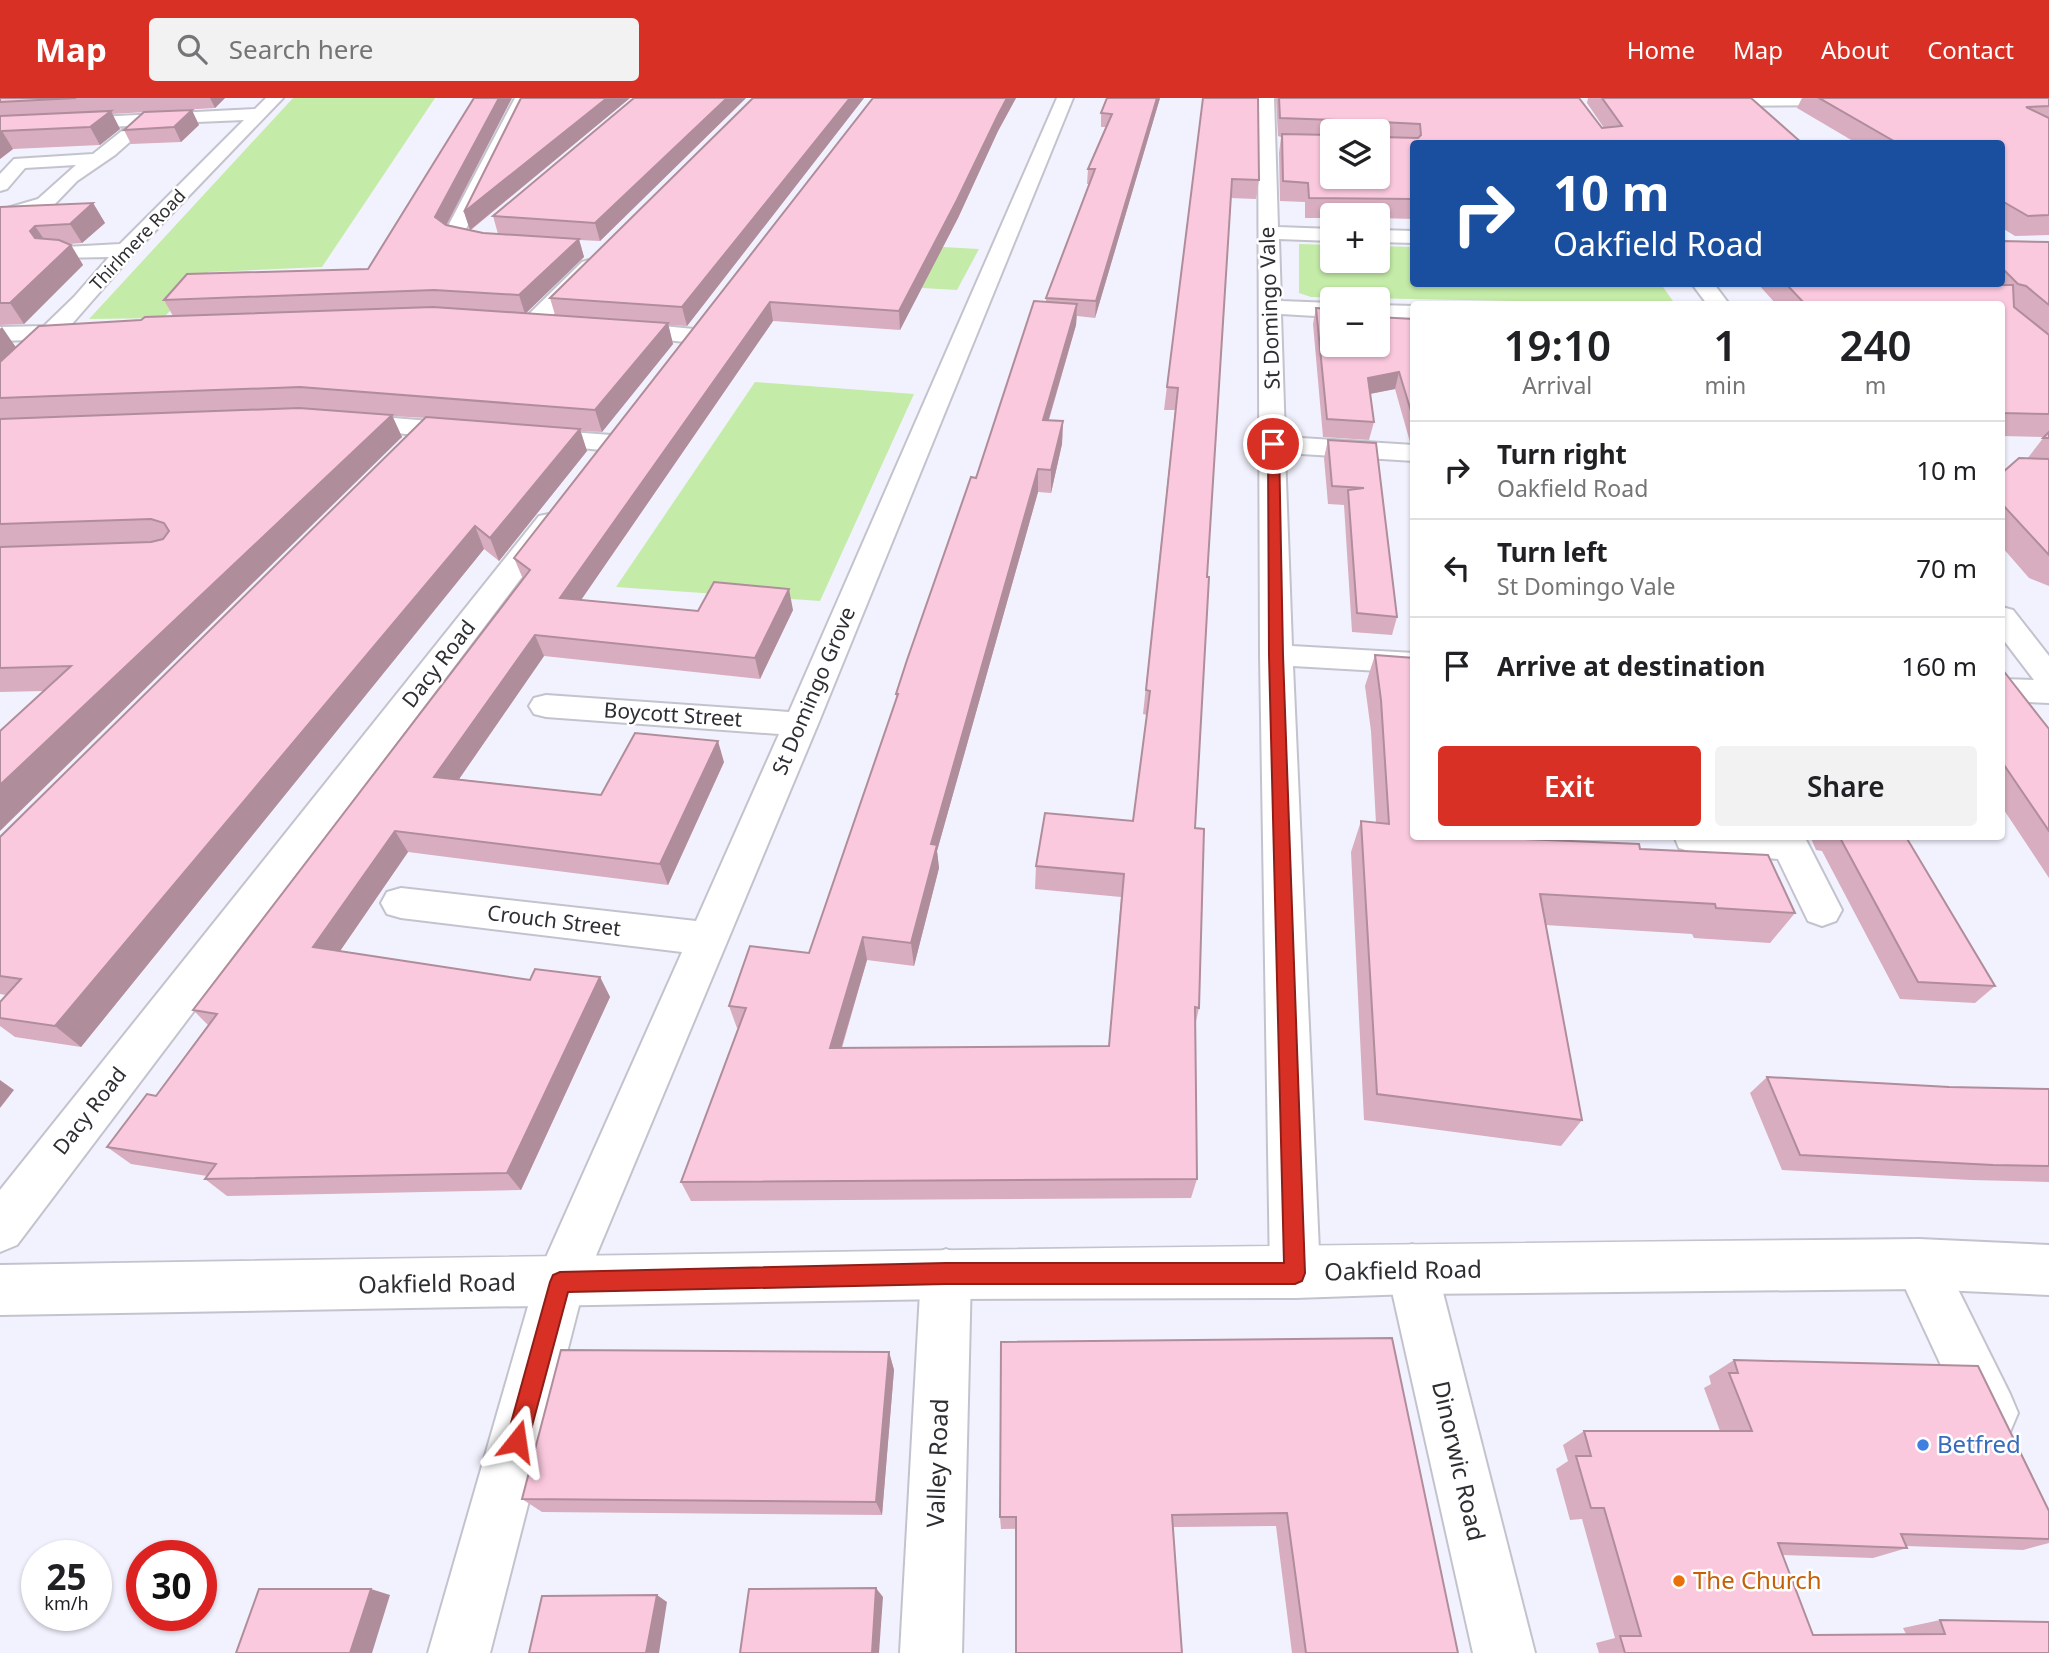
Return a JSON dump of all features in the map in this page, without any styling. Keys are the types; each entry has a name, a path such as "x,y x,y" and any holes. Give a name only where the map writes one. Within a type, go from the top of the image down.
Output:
{"main road":[{"name":"Thirlmere Road","path":"0,381 82,302 126,250 275,98"},
{"path":"522,245 474,241 454,234 523,98"},
{"name":"St Domingo Grove","path":"459,1653 560,1282 801,724 1065,98"},
{"name":"St Domingo Vale","path":"1266,98 1272,145 1266,230 1271,307 1276,655 1295,1273"},
{"path":"1687,100 1864,100"},
{"path":"1741,101 1763,118"},
{"path":"0,127 260,114"},
{"path":"0,216 16,214 45,203 71,177 145,120"},
{"path":"0,185 20,163 97,159"},
{"path":"474,241 495,223"},
{"path":"1266,230 1320,234"},
{"path":"1390,236 1410,237"},
{"path":"558,326 522,323 605,250 582,249"},
{"path":"55,252 126,250"},
{"path":"1271,307 1320,309"},
{"path":"1390,312 1410,313"},
{"path":"598,328 703,325 669,368"},
{"path":"0,334 105,330"},
{"path":"325,421 429,429"},
{"path":"399,458 429,429"},
{"name":"Dacy Road","path":"0,1228 619,432 495,434 429,429"},
{"path":"1273,444 1410,453"},
{"path":"2006,622 2049,628"},
{"path":"2006,622 2049,678"},
{"path":"1276,655 1410,663"},
{"path":"2005,690 2049,692"},
{"name":"Boycott Street","path":"546,706 801,724"},
{"path":"1756,840 1788,841 1822,910"},
{"name":"Crouch Street","path":"401,903 708,939"},
{"path":"1919,1264 2014,1459"},
{"name":"Oakfield Road","path":"0,1290 946,1273 1295,1273 1412,1269 1919,1264 2049,1270"},
{"name":"Dinorwic Road","path":"1412,1269 1504,1653"},
{"name":"Valley Road","path":"931,1653 946,1273"}],"green space":[{"path":"293,98 435,98 322,267 209,272 163,318 89,319"},
{"path":"853,242 979,249 957,290 819,282"},
{"path":"1299,244 1320,245 1320,273 1390,273 1390,246 1410,247 1410,287 1663,287 1673,301 1390,299 1390,287 1320,287 1320,297 1299,293"},
{"path":"755,382 914,394 820,601 616,587"}],"building":[{"path":"0,98 76,98 0,102"},
{"path":"474,98 499,98 435,217 446,225 483,233 579,239 519,295 434,290 164,300 187,274 368,269"},
{"path":"521,98 607,98 464,212"},
{"path":"634,98 727,98 595,223 493,216"},
{"path":"753,98 850,98 682,307 550,298"},
{"path":"873,98 1007,98 899,311 770,302 560,598 698,611 714,582 789,589 755,658 535,635 434,777 601,795 635,733 718,741 660,864 395,831 313,947 530,980 535,969 600,977 507,1173 205,1179 216,1164 107,1147 147,1094 156,1096 217,1014 193,1010 530,570 514,558"},
{"path":"1107,98 1157,98 1096,301 1046,298 1095,169 1088,169 1112,114 1101,113"},
{"path":"1203,98 1258,98 1259,180 1232,179 1207,577 1195,828 1204,829 1199,1008 1195,1007 1197,1179 681,1182 746,1008 729,1006 750,946 809,953 898,694 907,660 971,477 976,478 1034,301 1077,304 1043,420 1063,421 1051,470 1038,469 931,844 937,845 911,943 863,937 830,1048 1109,1046 1124,874 1036,866 1045,813 1133,821 1150,691 1146,690 1178,388 1167,387"},
{"path":"1279,98 1579,98 1602,128 1622,126 1602,98 1751,98 1798,140 1410,140 1410,199 1309,198 1308,183 1283,181 1282,134 1320,135 1320,189 1390,189 1390,137 1418,138 1421,135 1420,124 1390,122 1390,119 1280,118"},
{"path":"1819,98 2049,98 2049,106 2026,107 2049,118 2049,215 2028,216 2005,203 2005,140 1892,140"},
{"path":"192,110 174,127 124,130 144,112"},
{"path":"111,111 90,127 0,133 0,116"},
{"path":"93,203 70,224 35,226 30,231 35,238 59,240 71,245 10,303 0,303 0,207"},
{"path":"2005,241 2049,242 2049,305 2026,286 2018,284 2005,271"},
{"path":"2013,285 2014,307 2049,335 2049,414 2005,413 2005,301 1802,301 1789,287"},
{"path":"433,307 668,323 595,410 300,387 0,398 0,362 39,326 141,320 145,317"},
{"path":"1316,308 1320,308 1320,348"},
{"path":"1390,318 1410,319 1410,408 1399,372 1368,378 1374,422 1327,419 1321,357 1390,357"},
{"path":"299,408 392,415 0,785 0,731 71,666 0,668 0,547 151,542 163,539 169,531 164,523 151,519 0,524 0,419"},
{"path":"426,417 580,429 490,538 475,526 55,1026 0,1018 0,1002 21,979 0,976 0,837"},
{"path":"1328,440 1376,443 1397,617 1357,613 1348,490 1364,488 1332,486"},
{"path":"2019,458 2049,459 2049,555 2005,507 2005,470"},
{"path":"1375,655 1410,658 1410,840 1547,840 1639,844 1640,849 1768,855 1795,913 1716,908 1715,904 1540,894 1582,1120 1377,1094 1361,821 1389,824 1381,700"},
{"path":"2005,673 2049,729 2049,831 2005,766"},
{"path":"1841,840 1908,840 1995,986 1918,982"},
{"path":"1767,1077 1949,1087 2049,1089 2049,1166 1800,1155"},
{"path":"1392,1338 1458,1653 1306,1653 1287,1513 1172,1515 1182,1653 1016,1653 1016,1517 1000,1517 1001,1342"},
{"path":"561,1350 889,1352 876,1502 522,1499"},
{"path":"1734,1360 1978,1366 2049,1511 2049,1539 1901,1534 1907,1548 1778,1543 1813,1635 1945,1634 1940,1620 2049,1622 2049,1653 1625,1653 1620,1636 1641,1636 1604,1508 1591,1508 1576,1456 1591,1456 1584,1431 1752,1431 1729,1373 1738,1373"},
{"path":"876,1588 872,1653 740,1653 749,1589"},
{"path":"259,1589 371,1589 350,1653 236,1653"},
{"path":"657,1595 646,1653 529,1653 542,1596"}],"place":[{"name":"Betfred","path":"1923,1445"},
{"name":"The Church","path":"1679,1581"}],"route":[{"path":"517,1441 560,1282 946,1273 1295,1273 1276,655 1273,444"}]}
